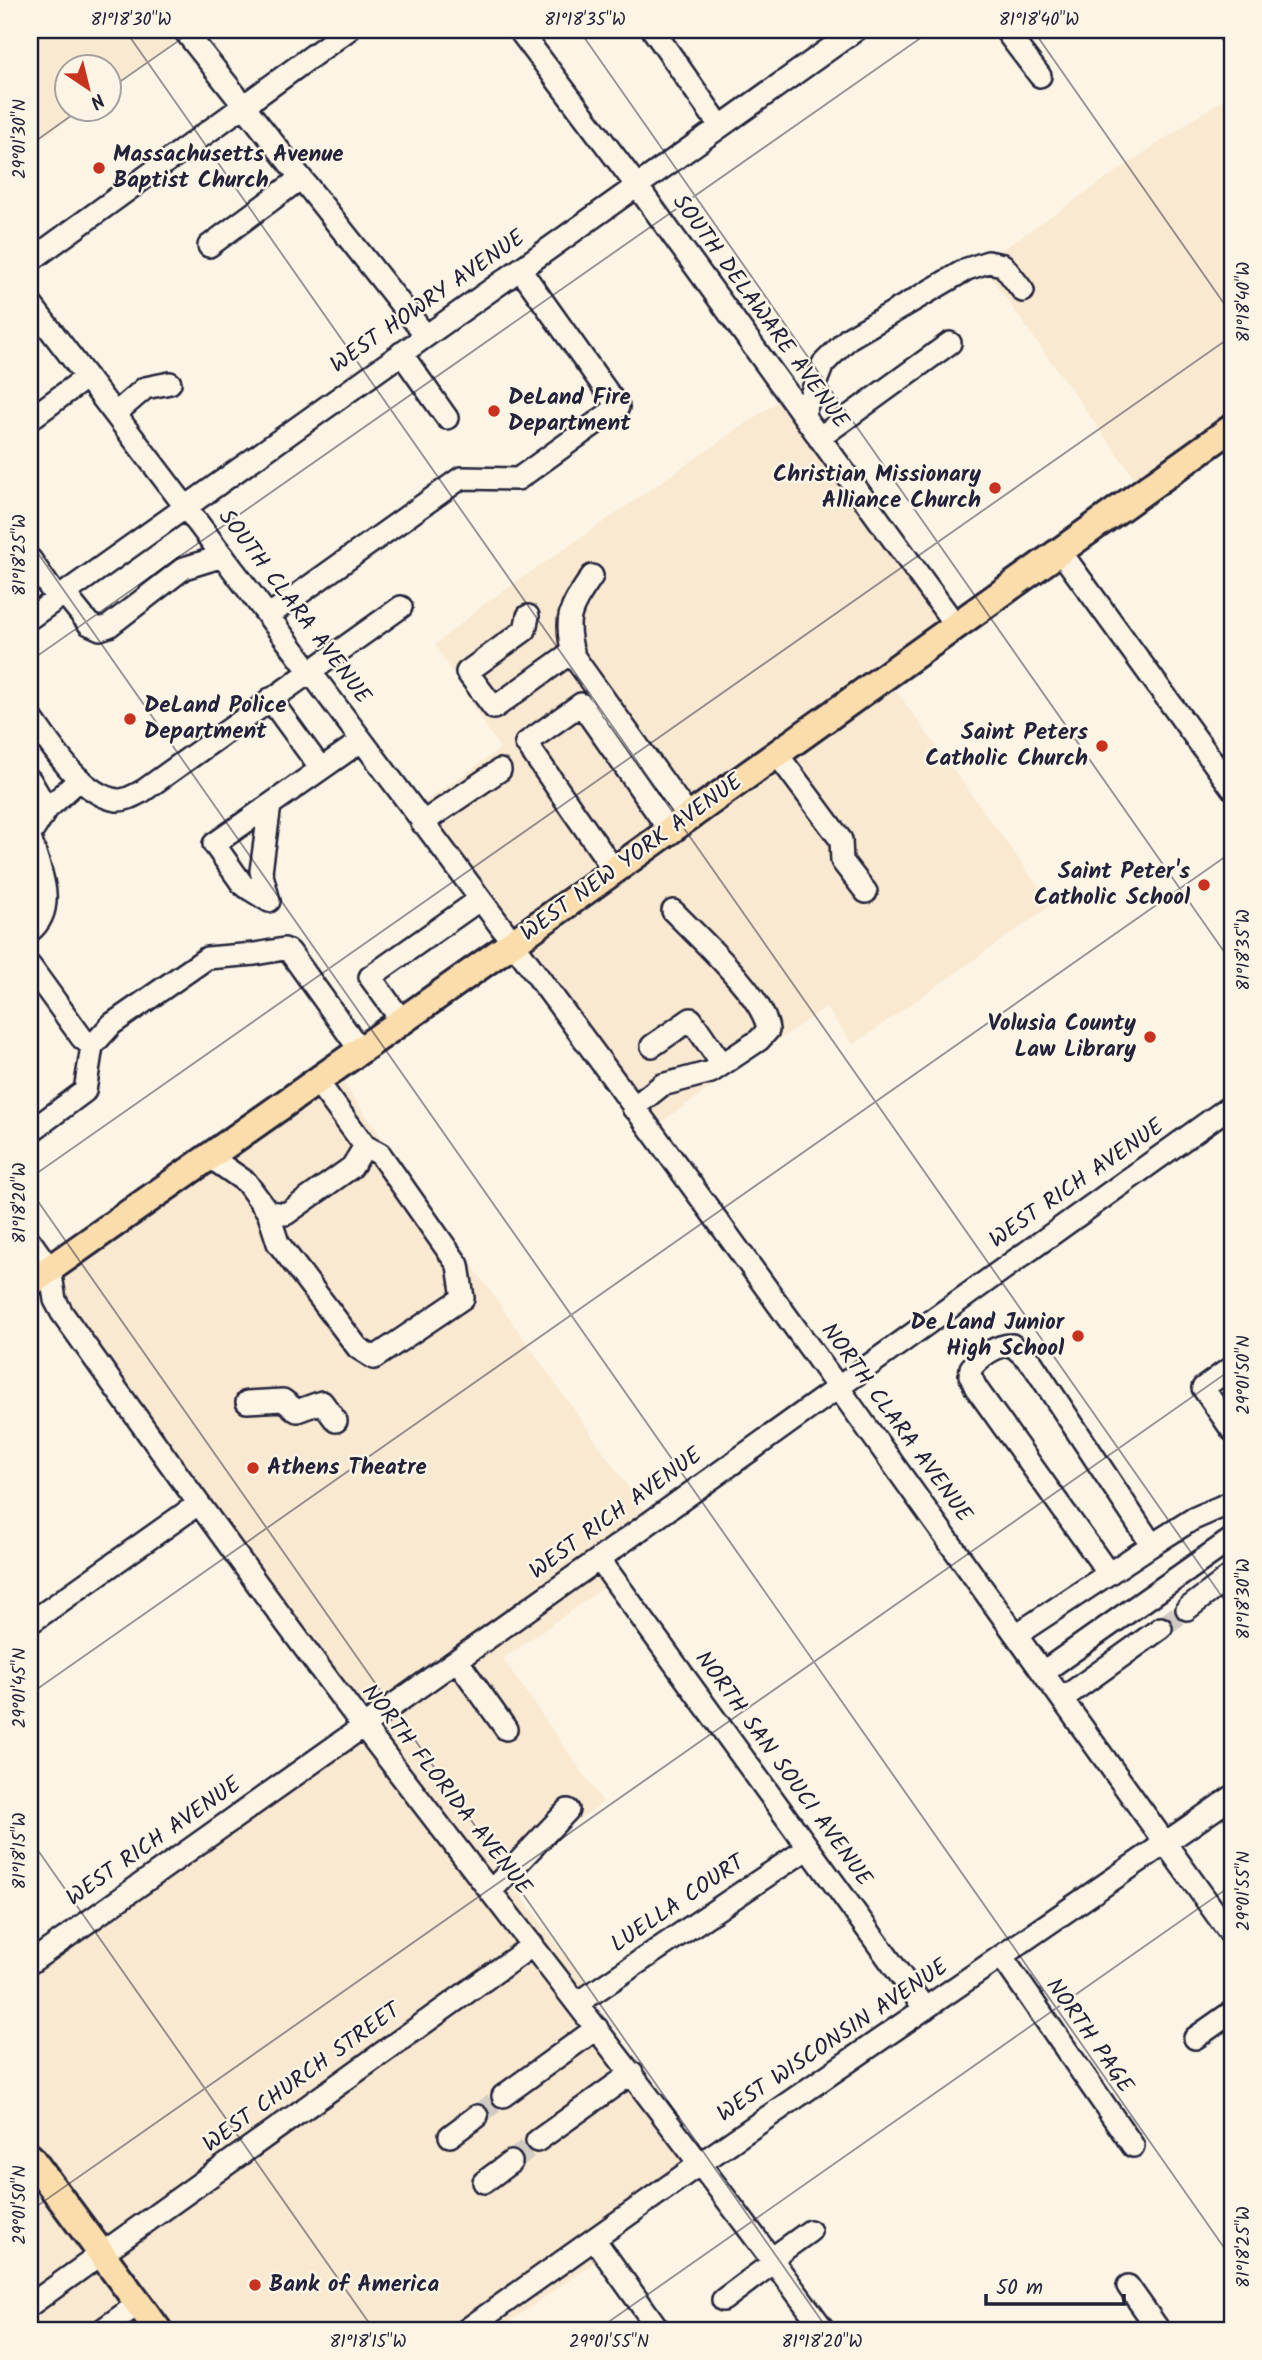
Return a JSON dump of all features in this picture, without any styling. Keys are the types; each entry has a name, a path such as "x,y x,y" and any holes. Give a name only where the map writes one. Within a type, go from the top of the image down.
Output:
{"main road":[{"name":"WEST NEW YORK AVENUE","path":"40,1276 512,944 1232,428"},
{"path":"30,2157 158,2330"}],"street":[{"path":"184,30 426,336"},
{"path":"30,261 348,30"},
{"name":"SOUTH DELAWARE AVENUE","path":"519,30 637,186 956,626"},
{"path":"653,30 720,126"},
{"name":"WEST HOWRY AVENUE","path":"30,618 856,30"},
{"path":"1004,30 1040,76"},
{"path":"1228,30 1232,36"},
{"path":"209,246 301,178"},
{"path":"803,415 823,364 849,338 967,270 988,262 1003,265 1023,290"},
{"path":"268,616 461,478 518,479 618,407 520,269"},
{"name":"SOUTH CLARA AVENUE","path":"30,303 223,556 512,944"},
{"path":"820,438 950,343"},
{"path":"401,353 447,418"},
{"path":"30,419 86,377"},
{"path":"115,414 145,388 170,383"},
{"path":"1060,551 1229,777"},
{"path":"30,559 89,624 100,629 109,626 184,568 223,556"},
{"path":"592,576 572,606 568,623 574,657 679,824"},
{"path":"30,716 73,774 98,794 118,800 131,797 401,607"},
{"path":"528,616 525,629 467,671 494,708 573,651"},
{"path":"270,699 321,769"},
{"path":"614,870 526,743 581,704 679,824"},
{"path":"270,806 361,741"},
{"path":"777,754 841,840 842,861 866,892"},
{"path":"422,823 500,770"},
{"path":"30,931 36,926 46,903 30,837 47,809 80,779"},
{"path":"30,780 47,809"},
{"path":"402,1021 370,977 479,900"},
{"path":"633,1108 662,1085 695,1078 722,1064 759,1040 768,1030 767,1021 744,986 673,911"},
{"name":"NORTH CLARA AVENUE","path":"512,944 838,1387 1232,1936"},
{"path":"30,1132 85,1091 92,1045 112,1024 207,958 215,956 284,949 290,952 360,1051"},
{"path":"30,966 82,1038 92,1045"},
{"path":"652,1046 691,1019 722,1064"},
{"path":"209,1157 246,1182 268,1212 278,1243 358,1348 374,1358 463,1298 458,1265 380,1154 365,1146 317,1081"},
{"name":"WEST RICH AVENUE","path":"30,1963 1232,1105"},
{"path":"268,1212 286,1214 352,1167 365,1146"},
{"path":"30,1241 40,1276"},
{"name":"NORTH FLORIDA AVENUE","path":"40,1276 62,1313 198,1504 363,1726 701,2163 824,2330"},
{"path":"1109,1574 976,1388 970,1375 971,1368 984,1356 1004,1345 1012,1345 1032,1363 1152,1545"},
{"path":"1232,1367 1203,1388 1232,1430"},
{"path":"247,1402 283,1400 297,1411 322,1402 336,1421"},
{"path":"1016,1635 1193,1519 1232,1502"},
{"path":"30,1623 198,1504"},
{"path":"1043,1672 1232,1539"},
{"name":"NORTH SAN SOUCI AVENUE","path":"598,1559 925,2009"},
{"path":"1187,1609 1232,1576"},
{"path":"1062,1699 1161,1628"},
{"path":"457,1660 506,1729"},
{"name":"WEST WISCONSIN AVENUE","path":"466,2330 701,2163 1232,1797"},
{"path":"491,1891 568,1810"},
{"name":"LUELLA COURT","path":"578,2003 808,1848"},
{"name":"WEST CHURCH STREET","path":"30,2305 533,1945"},
{"name":"NORTH PAGE","path":"1002,1957 1133,2146"},
{"path":"1195,2038 1232,2012"},
{"path":"503,2096 597,2028"},
{"path":"537,2141 632,2073"},
{"path":"450,2136 477,2116"},
{"path":"484,2182 511,2162"},
{"path":"723,2300 810,2231"},
{"path":"594,2239 659,2330"},
{"path":"1128,2286 1160,2330"},
{"path":"102,2330 138,2304"}],"shaded area":[{"path":"30,30 172,30 180,39 122,81 122,52 52,52 52,122 65,122 30,147"},
{"path":"1232,93 1232,415 1138,483 981,264"},
{"path":"780,400 942,623 513,930 420,805 500,749 435,645 483,605"},
{"path":"892,685 1052,905 853,1045 826,1007 657,1125 526,947"},
{"path":"340,1078 646,1512 365,1712 206,1499 70,1308 64,1297 61,1274"},
{"path":"597,1573 606,1586 503,1659 603,1802 505,1874 587,1984 579,1990 378,1729"},
{"path":"362,1740 519,1942 103,2240 30,2142 30,1976"},
{"path":"531,1959 687,2160 447,2330 169,2330 116,2257"},
{"path":"30,2173 88,2251 30,2292"},
{"path":"593,2253 598,2260 498,2330 484,2330"},
{"path":"100,2268 146,2330 30,2330 30,2318"}],"tunnel":[{"path":"1161,1628 1187,1609"},
{"path":"477,2116 503,2096"},
{"path":"511,2162 537,2141"}],"place":[{"name":"Massachusetts Avenue Baptist Church","path":"99,168"},
{"name":"DeLand Fire Department","path":"494,411"},
{"name":"Christian Missionary Alliance Church","path":"995,488"},
{"name":"DeLand Police Department","path":"130,719"},
{"name":"Saint Peters Catholic Church","path":"1102,746"},
{"name":"Saint Peter's Catholic School","path":"1204,885"},
{"name":"Volusia County Law Library","path":"1150,1037"},
{"name":"De Land Junior High School","path":"1078,1336"},
{"name":"Athens Theatre","path":"253,1468"},
{"name":"Bank of America","path":"255,2285"}]}
